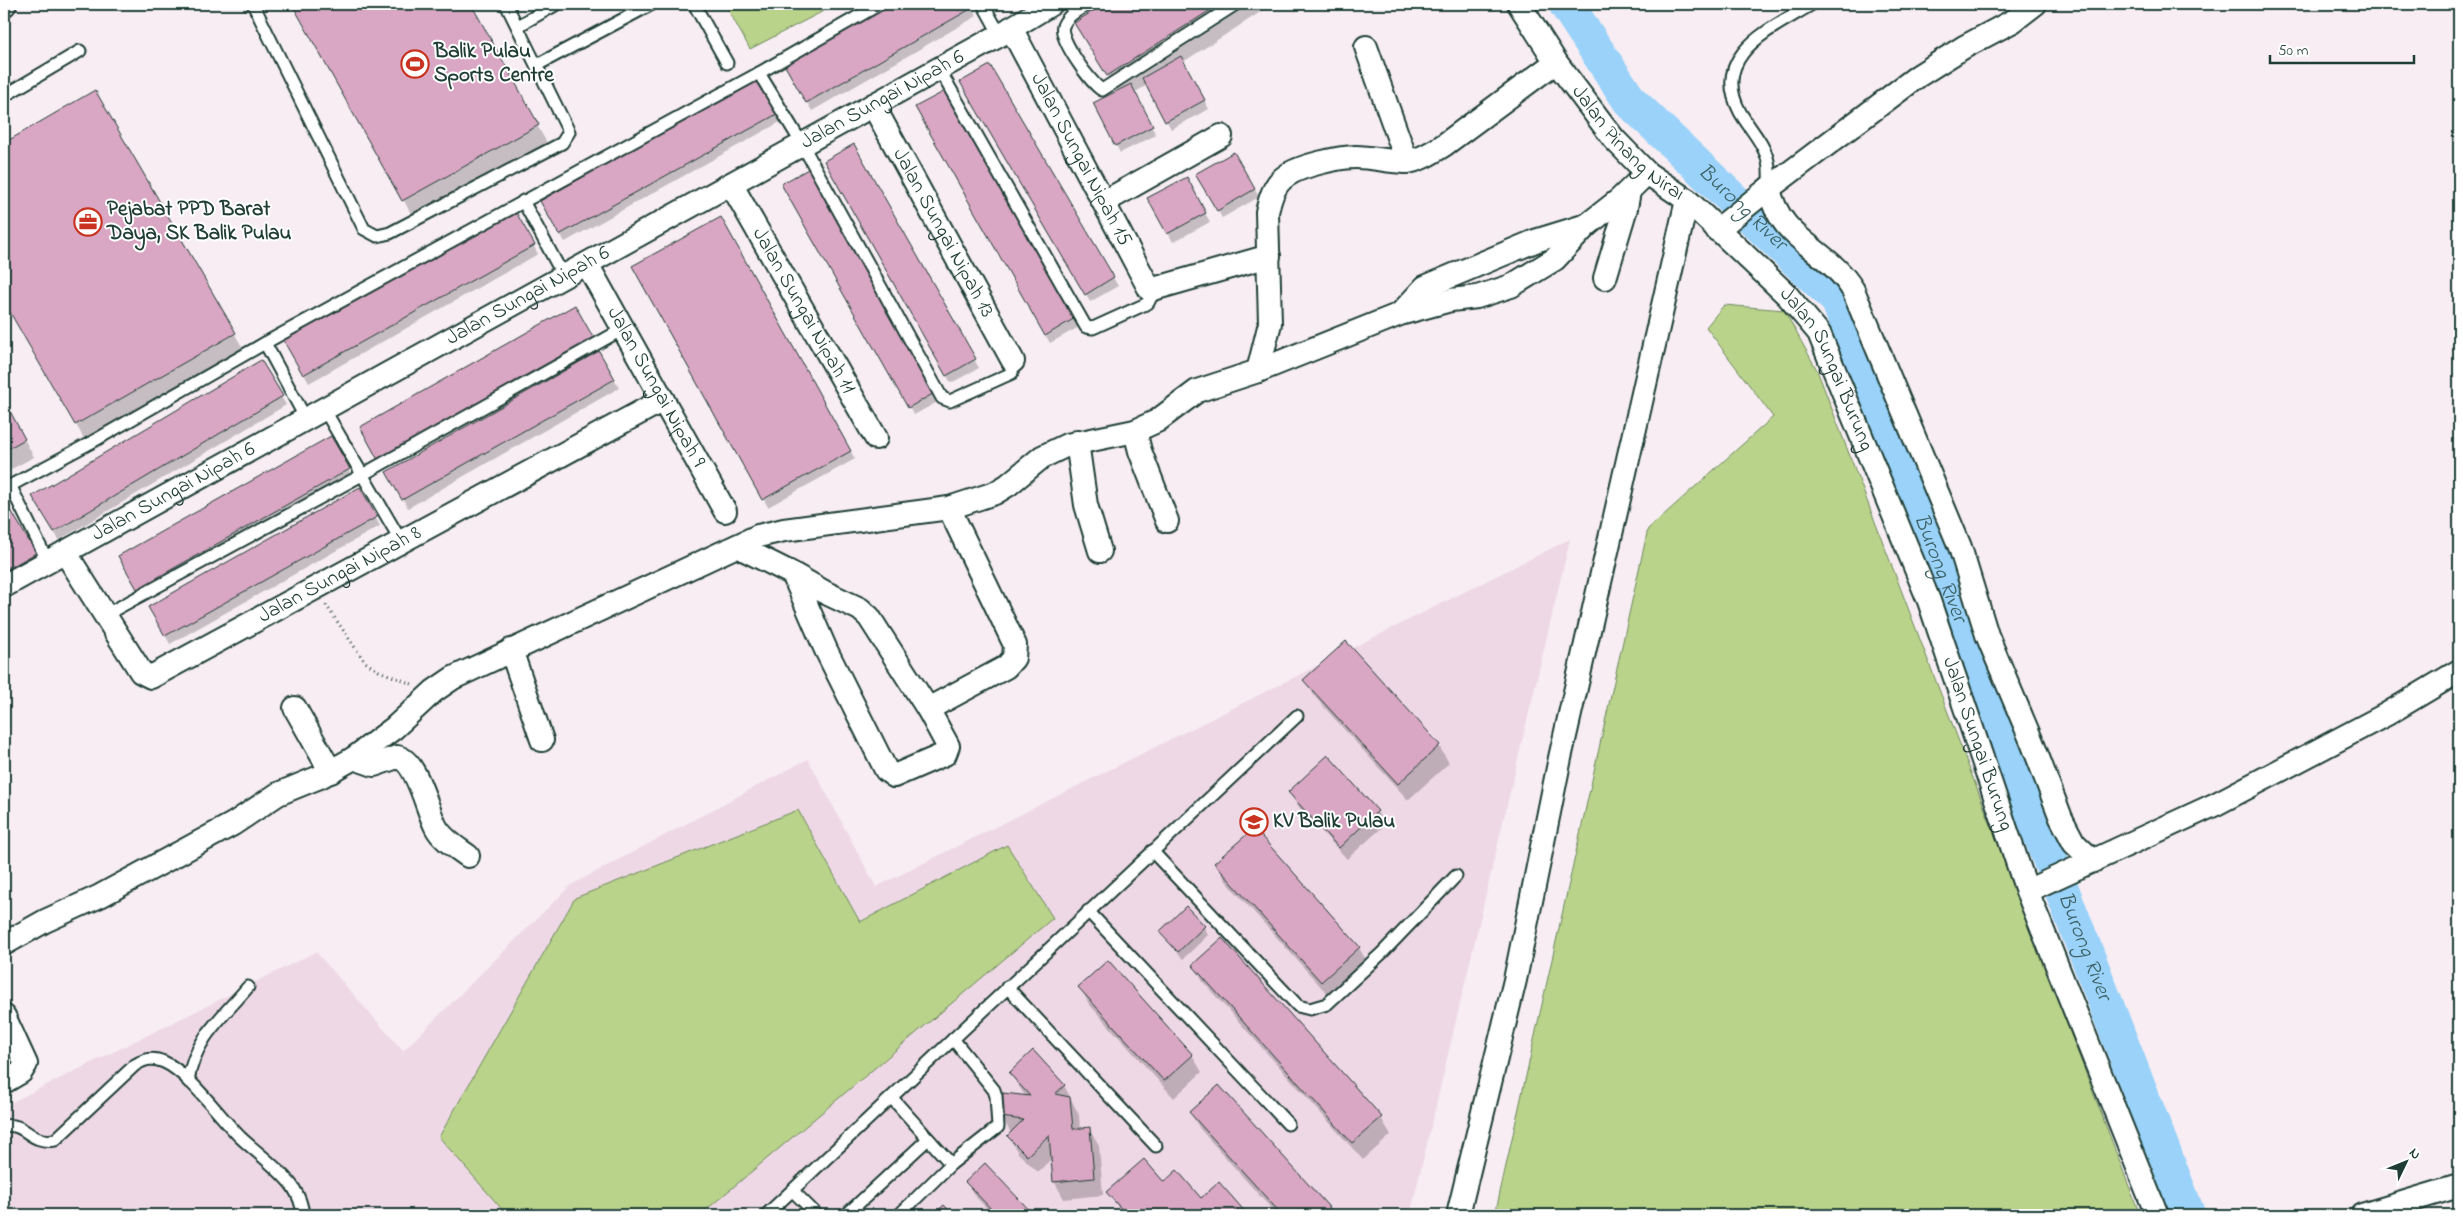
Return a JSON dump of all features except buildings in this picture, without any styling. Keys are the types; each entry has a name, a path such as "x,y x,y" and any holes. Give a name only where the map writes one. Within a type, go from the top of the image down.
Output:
{"street":[{"name":"Jalan Sungai Nipah 6","path":"4,586 1006,32 1051,4"},
{"name":"Jalan Pinang Nirai","path":"1519,4 1556,62 1614,139 1647,173 1723,225 1755,266"},
{"path":"1723,225 1766,190 1918,76 1964,47 2014,21 2035,4"},
{"name":"Jalan Sungai Nipah 15","path":"1006,32 1104,202 1150,290"},
{"path":"1366,47 1407,162"},
{"path":"1258,371 1270,323 1267,212 1270,197 1286,175 1335,160 1356,157 1407,162 1424,157 1444,146 1556,62"},
{"name":"Jalan Sungai Nipah 13","path":"874,105 1013,361"},
{"path":"1104,202 1221,136"},
{"path":"4,944 100,896 232,824 278,794 331,772 354,758 394,728 434,691 453,678 511,650 767,532 949,508 994,493 1008,485 1042,458 1077,442 1135,431 1157,420 1197,391 1258,371 1400,314 1451,300 1477,297 1511,286 1555,259 1587,225 1629,191 1647,173"},
{"name":"Jalan Sungai Nipah 11","path":"731,184 876,438"},
{"path":"1766,190 1772,205 1788,228 1833,264 1853,290 1960,547 1987,635 2015,705 2032,742 2061,818 2085,865"},
{"path":"1605,278 1626,208 1629,191"},
{"path":"1458,1215 1516,980 1560,758 1687,200"},
{"path":"1400,314 1425,287 1536,241 1587,225"},
{"path":"1150,290 1269,256"},
{"name":"Jalan Sungai Nipah 9","path":"586,264 725,511"},
{"name":"Jalan Sungai Burung","path":"1755,266 1803,312 1819,333 1828,352 1929,601 2157,1215"},
{"name":"Jalan Sungai Nipah 8","path":"57,557 105,615 141,672 151,677 663,400"},
{"path":"1135,431 1140,451 1166,521"},
{"path":"1077,442 1086,505 1100,552"},
{"path":"928,709 1006,667 1014,658 1015,645 949,508"},
{"path":"737,546 793,574 813,587 869,616 928,709 948,746 945,754 894,776 889,773 826,650 793,574"},
{"path":"511,650 542,740"},
{"path":"2034,888 2216,804 2388,714 2459,671"},
{"path":"295,708 331,772"},
{"path":"354,758 374,765 397,757 405,760 417,780 436,828 468,856"},
{"path":"4,1016 26,1064 21,1072 4,1082"},
{"path":"2362,1215 2459,1186"}],"lane":[{"path":"252,4 364,229 377,236 390,233 562,144 569,132 506,4"},
{"path":"518,26 557,4"},
{"path":"537,65 652,4"},
{"path":"694,4 727,63"},
{"path":"57,557 7,487 92,442 264,343 759,73 880,4"},
{"path":"983,4 1006,32"},
{"path":"1089,4 1070,16 1062,26 1063,37 1089,80 1102,90 1236,4"},
{"path":"1766,190 1768,161 1762,145 1740,111 1732,92 1731,78 1740,55 1756,39 1812,4"},
{"path":"4,96 80,51"},
{"path":"939,69 1086,327 1093,328 1148,304 1152,295 1150,290"},
{"path":"759,73 802,144 942,398 950,401 1012,373 1013,361"},
{"path":"523,201 564,277"},
{"path":"105,615 623,330"},
{"path":"264,343 362,475 401,541"},
{"path":"766,1215 1297,716"},
{"path":"1152,851 1298,1006 1310,1009 1327,1004 1382,953 1456,876"},
{"path":"1088,911 1288,1124"},
{"path":"188,1081 191,1064 201,1041 248,987"},
{"path":"1007,987 1156,1146"},
{"path":"898,1215 952,1164 998,1127 999,1121 994,1090 953,1039"},
{"path":"4,1126 18,1126 43,1142 55,1140 144,1060 153,1059 172,1066 240,1136 292,1185 300,1198 303,1215"},
{"path":"892,1098 952,1164"},
{"path":"846,1215 928,1139"},
{"path":"793,1191 817,1215"}],"path":[{"path":"315,588 365,662 379,671 434,691"}],"shaded area":[{"name":"KV Balik Pulau","path":"1570,539 1410,1215 4,1215 4,1106 316,952 403,1051 571,885 808,759 876,887"}],"green space":[{"path":"725,4 837,4 750,49"},
{"path":"1724,305 1784,310 1817,370 2140,1215 1495,1215 1648,529 1773,417 1706,327"},
{"path":"798,810 860,922 1007,845 1053,918 700,1215 507,1215 439,1137 575,898"}],"waterway":[{"name":"Burong River","path":"1566,4 1630,101 1838,300 2028,803 2188,1215"}],"place":[{"name":"Balik Pulau Sports Centre","path":"415,64"},
{"name":"Pejabat PPD Barat Daya, SK Balik Pulau","path":"88,222"},
{"name":"KV Balik Pulau","path":"1254,822"}]}
